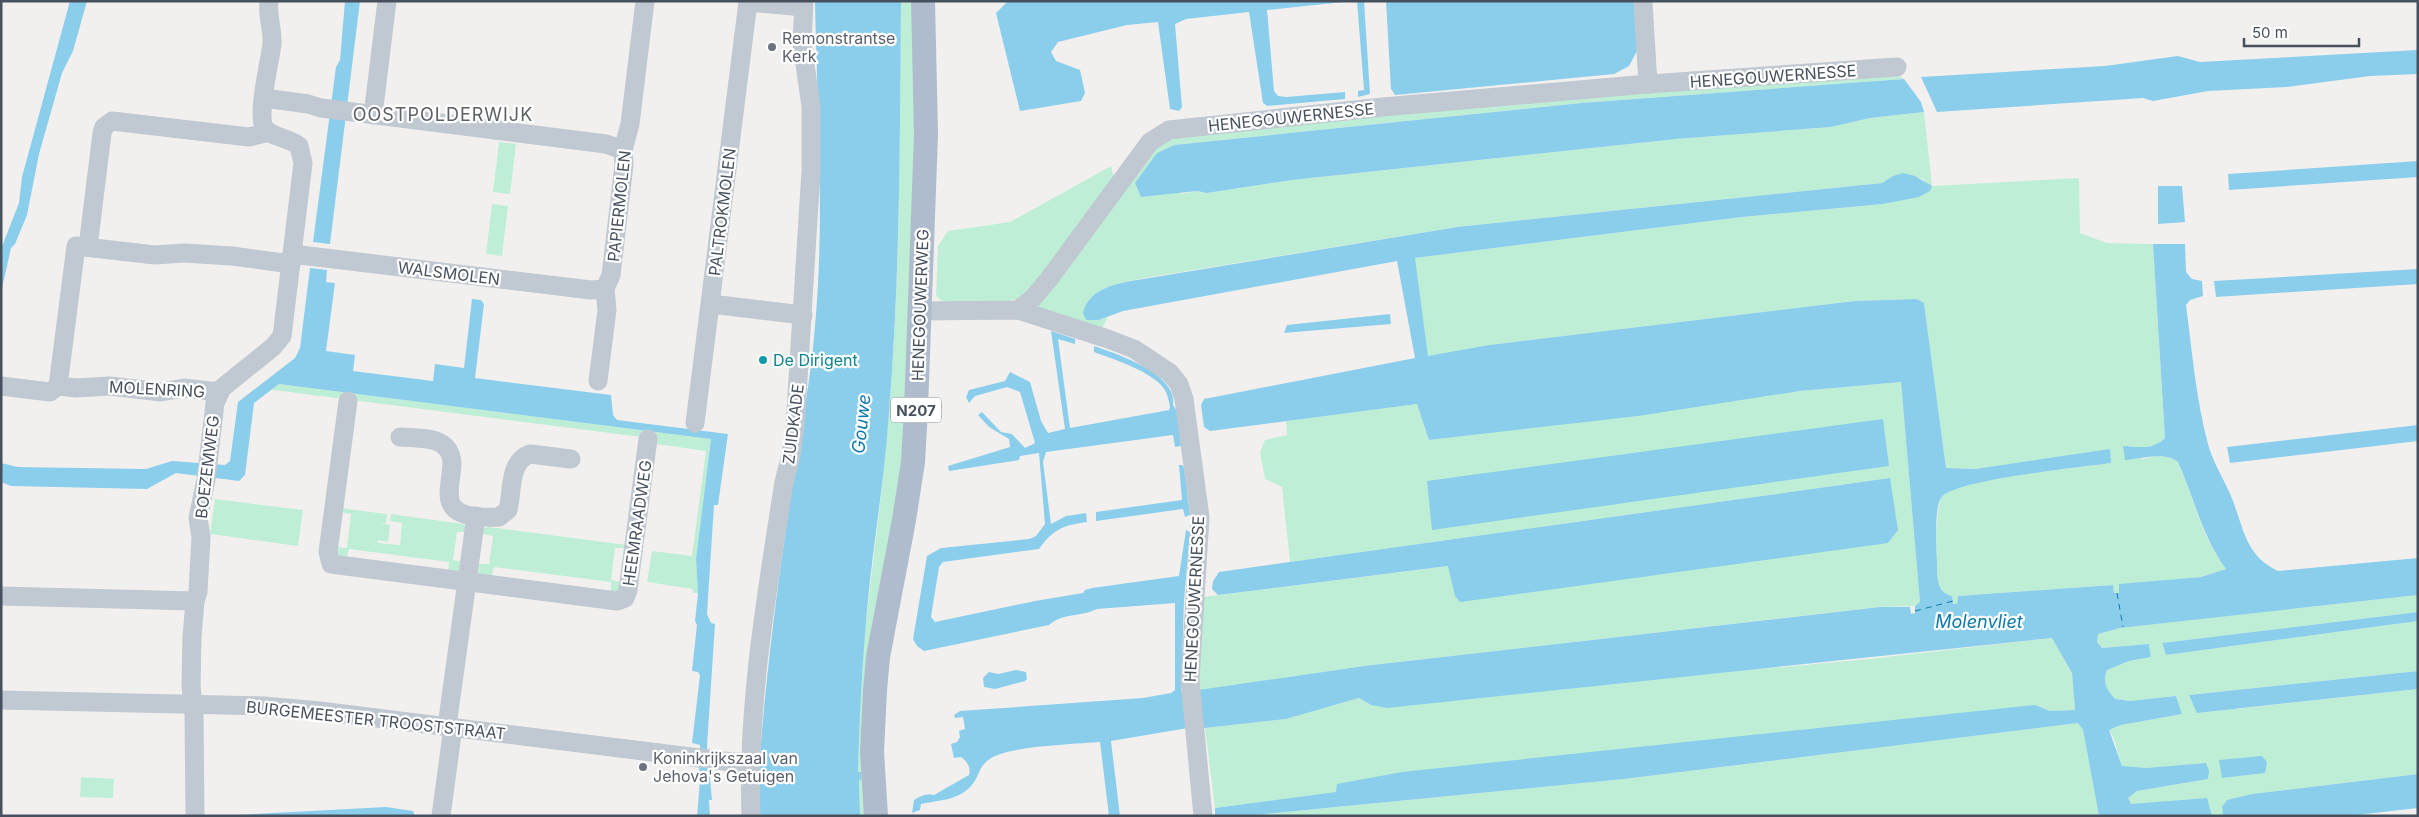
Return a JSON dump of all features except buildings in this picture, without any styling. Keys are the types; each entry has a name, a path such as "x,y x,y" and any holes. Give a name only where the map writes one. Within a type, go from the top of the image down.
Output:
{"main road":[{"name":"HENEGOUWERWEG","path":"876,816 872,752 874,690 913,462 926,134 923,1"}],"street":[{"path":"373,115 387,1"},
{"name":"PAPIERMOLEN","path":"598,381 607,310 605,289 612,272 624,165 623,150 630,124 645,1"},
{"path":"744,1 804,4"},
{"path":"1643,1 1648,84"},
{"path":"88,247 102,133 112,121 117,120 249,137 269,132 263,123 264,98 272,38 265,2"},
{"name":"PALTROKMOLEN","path":"695,423 748,2"},
{"name":"ZUIDKADE","path":"751,816 749,762 761,634 784,482 791,455 795,427 803,315 811,116 802,44 804,4"},
{"name":"HENEGOUWERNESSE","path":"1018,310 1033,298 1049,279 1150,142 1169,130 1383,107 1648,84 1897,67"},
{"path":"264,98 373,115 606,144 623,150"},
{"name":"MOLENRING","path":"1,386 50,392 58,386 76,388 110,386 161,392 184,388 218,392 280,340 292,259 302,154 299,146 293,141 269,132"},
{"path":"58,386 76,246 155,255 184,252 292,259"},
{"name":"WALSMOLEN","path":"292,259 591,290 605,289"},
{"path":"711,304 803,315"},
{"name":"HENEGOUWERNESSE","path":"920,311 1018,310 1134,349 1170,373 1180,384 1184,399 1200,517 1190,691 1203,816"},
{"name":"BOEZEMWEG","path":"195,816 191,686 195,601 198,592 201,537 198,518 207,472 218,392"},
{"name":"HEEMRAADWEG","path":"348,401 328,552 331,564 617,601 625,598 628,590 648,439"},
{"path":"400,437 440,442 446,447 451,460 448,494 450,506 460,513 476,516 499,517 508,510 516,465 524,456 530,454 571,459"},
{"path":"441,816 476,516"},
{"path":"1,596 195,601"},
{"name":"BURGEMEESTER TROOSTSTRAAT","path":"1,700 193,704 302,709 749,762"}],"green space":[{"path":"901,1 915,1 917,81 907,423 867,816 860,816 859,780 861,779 861,772 858,772 860,687 886,447 893,362 899,207"},
{"path":"1896,75 1904,79 1581,103 1174,145 1157,153 1181,194 1197,191 1207,193 1292,180 1676,139 1831,127 1870,118 1924,112 1932,186 2079,178 2080,233 2107,243 2153,244 2165,438 2151,446 2123,446 2142,459 2170,457 2178,462 2204,531 2217,557 2226,569 2201,577 2119,585 2119,593 2114,594 2113,585 1958,596 1957,604 1952,604 1939,585 1936,563 1937,520 1941,498 1945,492 1974,482 2110,463 2110,450 1975,469 1946,468 1924,303 1917,299 1855,301 1489,345 1428,357 1414,258 1742,217 1883,204 1900,200 1925,180 1913,176 1893,177 1882,183 1457,227 1144,278 1120,283 1099,320 1108,317 1100,332 1038,312 1038,305 1155,147 1169,139 1577,95"},
{"path":"499,142 516,144 510,194 493,192"},
{"path":"1111,166 1114,179 1038,283 1017,299 944,303 936,296 938,246 948,231 1010,222"},
{"path":"492,204 508,206 502,256 486,254"},
{"path":"1901,382 1920,602 1915,606 1879,607 1364,666 1196,691 1203,597 1449,566 1455,596 1890,478 1290,562 1282,487 1265,479 1260,452 1265,440 1287,435 1286,421 1417,404 1429,440 1800,391"},
{"path":"279,384 711,439 696,559 698,593 693,593 693,589 647,582 652,551 692,556 706,451 656,444 657,439 273,390 272,388"},
{"path":"215,499 303,510 298,546 210,534"},
{"path":"340,508 387,514 386,523 380,523 390,525 388,542 378,540 378,543 400,545 402,523 390,521 391,514 463,524 467,527 467,532 457,532 453,560 463,562 460,572 448,572 449,562 349,549 346,558 338,556 336,547 347,548 351,514 340,512"},
{"path":"484,528 627,545 626,548 615,548 611,580 622,582 621,591 611,592 611,582 494,567 491,577 478,574 479,564 489,564 493,536 482,534"},
{"path":"2418,595 2418,612 2162,643 2166,655 2418,621 2418,671 2189,695 2237,709 2418,689 2418,774 2252,794 2222,807 2223,816 2212,816 2206,798 2131,805 2128,798 2137,791 2207,779 2147,768 2122,767 2114,739 2109,730 2121,725 2182,714 2176,696 2130,701 2115,699 2106,686 2107,670 2129,661 2151,657 2149,644 2102,648 2097,642 2097,634 2119,628"},
{"path":"2052,638 2072,673 2075,710 2050,711 2034,705 1215,808 1205,728 1286,719 1359,698 1371,705 1869,659"},
{"path":"2078,723 2083,730 2099,816 1244,816 1624,779"},
{"path":"81,777 114,779 113,798 80,797"}],"water":[{"path":"70,1 87,1 73,51 62,73 39,154 27,215 15,244 11,248 1,293 1,249 19,203 22,177"},
{"path":"345,1 360,1 330,244 313,242 336,67 340,60"},
{"name":"Gouwe","path":"815,1 901,1 899,207 893,361 886,448 867,609 863,663 858,772 861,772 861,780 859,780 860,816 756,816 770,648 806,404 818,285 820,163"},
{"path":"1008,1 1353,1 1267,10 1274,91 1278,96 1345,92 1345,99 1267,106 1263,103 1249,12 1186,19 1175,24 1182,107 1179,111 1170,109 1158,22 1127,25 1058,42 1051,52 1056,61 1080,70 1085,93 1081,101 1020,111 996,13"},
{"path":"1357,1 1364,1 1370,94 1358,97 1358,91 1364,90"},
{"path":"1386,1 1634,1 1637,51 1629,66 1614,74 1395,95 1391,89"},
{"path":"2418,50 2418,74 2370,76 2287,87 2208,91 2153,101 2143,98 1937,112 1921,77 2105,66 2178,56 2200,62"},
{"path":"1904,79 1921,102 1924,112 1870,118 1831,127 1676,139 1292,180 1207,193 1197,191 1141,197 1135,183 1157,153 1174,145 1581,103"},
{"path":"2418,161 2418,177 2229,190 2228,174"},
{"name":"Molenvliet","path":"1903,173 1915,176 1932,186 1930,191 1919,197 1883,204 1742,217 1415,258 1428,356 1489,345 1855,301 1917,299 1924,303 1946,468 1975,469 2110,449 2111,463 1992,480 1950,491 1941,498 1937,511 1936,529 1937,572 1940,587 1952,596 1953,604 1957,604 1958,596 2113,585 2114,593 2119,593 2119,584 2201,577 2226,569 2204,530 2178,462 2160,456 2125,460 2123,446 2151,446 2165,438 2153,244 2185,244 2186,272 2192,279 2202,281 2203,296 2190,300 2186,305 2200,410 2213,458 2231,496 2247,539 2258,557 2278,571 2418,558 2418,595 2120,628 2098,634 2097,642 2102,648 2149,644 2151,657 2129,661 2107,670 2106,686 2115,699 2130,701 2176,696 2182,714 2121,725 2109,730 2122,766 2147,768 2206,763 2209,771 2208,779 2137,791 2128,798 2131,804 2207,798 2212,816 2099,816 2083,730 2078,723 1624,779 1244,816 1215,816 1215,808 1336,792 1337,784 1402,772 2035,705 2050,711 2075,710 2072,673 2052,638 1387,708 1371,705 1359,698 1286,719 1205,728 1188,728 1111,741 1120,816 1109,816 1100,742 1015,750 1002,753 988,760 971,786 960,795 921,804 920,810 912,813 914,800 921,796 934,795 969,775 968,764 961,757 954,758 951,744 957,742 960,737 959,731 965,729 963,717 955,718 954,715 960,711 1143,698 1171,693 1175,690 1175,603 1097,609 1054,621 1049,625 924,651 917,646 913,639 927,556 941,548 1029,539 1036,536 1045,524 1039,453 1020,456 1019,460 949,471 948,466 1010,447 1009,439 989,427 978,415 982,412 1001,432 1012,434 1025,448 1035,443 1020,392 1007,387 975,396 969,403 966,397 969,390 1005,381 1010,372 1030,382 1041,421 1048,433 1065,429 1051,331 1075,339 1075,344 1058,339 1070,428 1169,410 1170,407 1166,392 1154,379 1134,367 1094,352 1094,346 1117,354 1144,367 1166,384 1172,394 1173,405 1178,413 1181,446 1175,447 1173,435 1046,452 1043,462 1051,524 1066,516 1086,513 1087,522 1065,527 1054,532 1039,549 943,562 939,567 931,617 935,622 1083,593 1085,590 1092,588 1179,576 1186,530 1190,532 1184,601 1181,691 1185,692 1364,666 1880,607 1910,607 1911,614 1915,613 1915,606 1920,602 1901,382 1800,391 1638,416 1429,440 1417,404 1210,431 1204,427 1201,405 1204,399 1415,358 1397,261 1123,311 1099,320 1086,320 1083,313 1093,296 1110,286 1120,283 1457,227 1882,183 1893,176"},
{"path":"2158,186 2182,186 2185,222 2158,224"},
{"path":"310,268 327,270 326,282 335,283 326,351 355,355 353,371 433,381 435,364 464,368 472,299 481,300 484,304 475,378 611,395 613,415 617,420 728,434 718,505 714,505 707,614 711,623 715,624 707,746 712,800 709,800 710,816 697,816 700,745 692,743 700,675 698,672 692,671 697,625 695,621 698,594 696,559 711,439 279,384 254,403 245,475 239,481 176,473 147,489 11,486 1,482 1,463 18,467 146,469 172,461 225,465 230,461 238,402 295,358 300,348"},
{"path":"2418,269 2418,284 2216,297 2214,281"},
{"path":"1390,314 1391,324 1284,333 1287,325"},
{"path":"1883,419 1889,466 1432,530 1427,481"},
{"path":"2418,425 2418,441 2230,463 2227,447"},
{"path":"1179,465 1182,465 1184,468 1190,515 1185,517 1183,509 1096,521 1096,512 1182,500"},
{"path":"1890,478 1898,530 1888,543 1460,602 1455,596 1448,566 1218,595 1212,589 1213,581 1219,572"},
{"path":"2418,612 2418,621 2166,655 2162,643"},
{"path":"1016,670 1026,672 1027,679 1025,681 995,689 984,687 983,678 989,672 998,674"},
{"path":"2418,671 2418,689 2197,713 2189,695"},
{"path":"2262,756 2267,762 2265,773 2222,778 2219,760"},
{"path":"2418,774 2418,808 2348,816 2223,816 2222,807 2227,800 2252,794"},
{"path":"386,807 413,811 415,816 218,816"}],"ferry route":[{"path":"2117,593 2123,627"},
{"path":"1915,611 1953,601"}],"place":[{"name":"Remonstrantse Kerk","path":"772,47"},
{"name":"De Dirigent","path":"763,360"},
{"name":"Koninkrijkszaal van Jehova's Getuigen","path":"643,767"}],"district":[{"name":"OOSTPOLDERWIJK","path":"443,114"}]}
